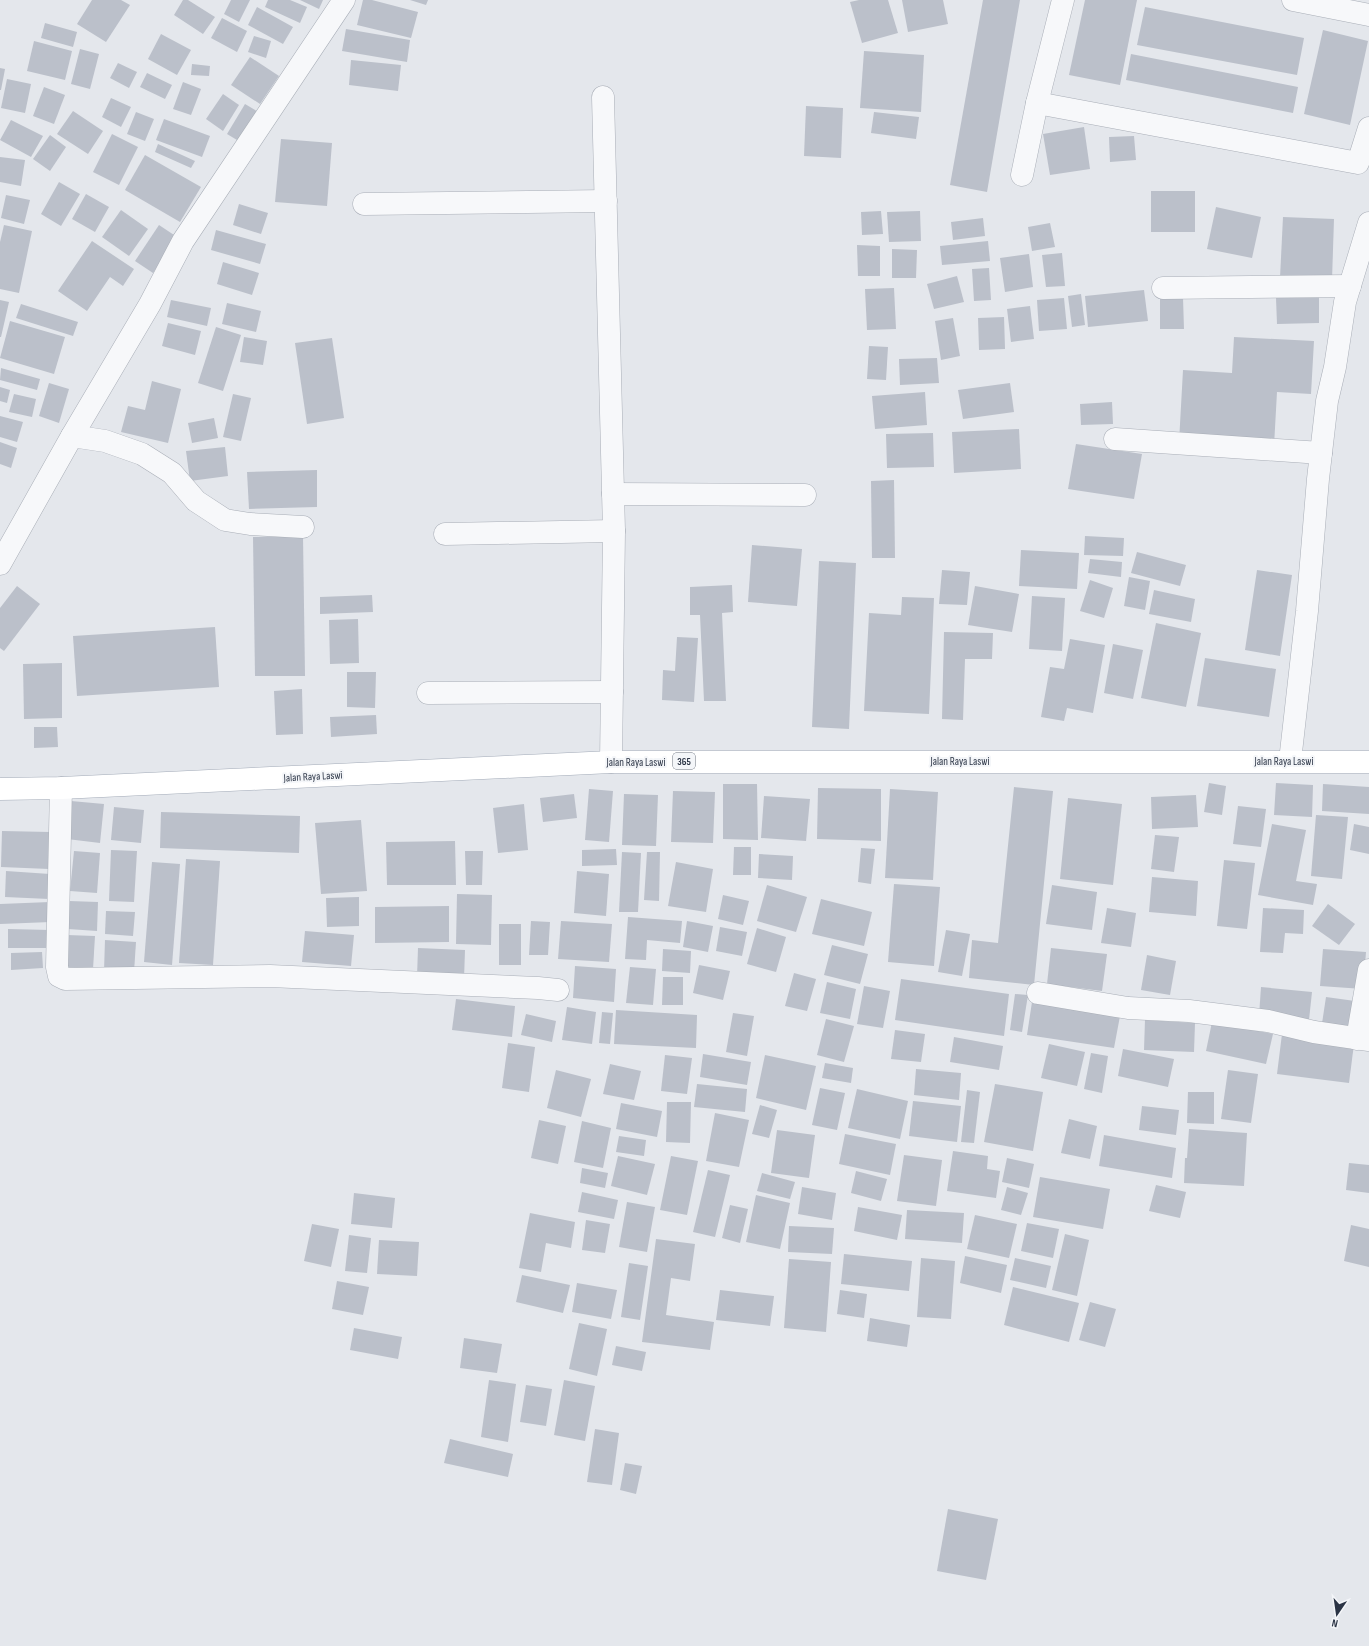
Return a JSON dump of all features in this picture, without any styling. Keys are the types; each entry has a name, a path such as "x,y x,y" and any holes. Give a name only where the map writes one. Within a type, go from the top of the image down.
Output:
{"main road":[{"name":"Jalan Raya Laswi","path":"0,789 61,788 611,762 1369,762"}],"street":[{"path":"0,564 72,436 150,304 183,241 344,0"},
{"path":"1022,175 1037,103 1063,0"},
{"path":"1293,0 1369,15"},
{"path":"603,98 614,531 611,762"},
{"path":"1037,103 1358,163 1369,128"},
{"path":"364,204 606,201"},
{"path":"1290,761 1307,611 1327,401 1335,367 1345,302 1369,223"},
{"path":"1163,288 1350,286"},
{"path":"72,436 105,441 142,454 172,474 196,501 224,520 250,524 303,527"},
{"path":"1115,439 1321,453"},
{"path":"613,494 805,495"},
{"path":"445,534 614,531"},
{"path":"428,693 612,692"},
{"path":"61,788 57,967 59,976 64,979 270,976 558,990"},
{"path":"1038,993 1128,1008 1188,1011 1268,1021 1314,1032 1363,1040 1369,970"}],"building":[{"path":"92,0 121,0 130,5 106,42 77,24"},
{"path":"183,0 188,0 215,17 203,34 174,15"},
{"path":"231,0 250,0 239,22 224,14"},
{"path":"268,0 290,0 307,7 300,23 265,7"},
{"path":"300,0 323,0 319,9"},
{"path":"363,0 372,0 418,12 411,38 357,25"},
{"path":"410,0 428,0 426,5"},
{"path":"859,0 888,0 898,33 862,43 850,2"},
{"path":"902,0 943,0 948,24 908,32"},
{"path":"983,0 1020,0 987,192 950,185"},
{"path":"1085,0 1137,0 1120,85 1069,75"},
{"path":"257,7 293,27 283,44 248,25"},
{"path":"1145,7 1304,38 1297,75 1137,45"},
{"path":"222,18 247,31 237,52 211,38"},
{"path":"45,23 77,32 73,47 41,38"},
{"path":"346,29 410,40 407,62 342,51"},
{"path":"1323,30 1368,41 1350,125 1304,114"},
{"path":"161,34 191,50 177,75 148,59"},
{"path":"254,36 271,41 266,58 248,52"},
{"path":"34,41 72,51 65,80 27,71"},
{"path":"80,49 99,54 90,89 71,84"},
{"path":"864,51 924,55 921,112 860,108"},
{"path":"1131,54 1298,87 1293,113 1126,80"},
{"path":"250,57 279,76 260,104 231,85"},
{"path":"351,60 401,65 398,91 349,85"},
{"path":"118,63 137,72 129,88 110,78"},
{"path":"192,64 210,66 209,76 191,75"},
{"path":"0,68 5,69 1,90 0,90"},
{"path":"147,73 172,85 165,99 140,87"},
{"path":"7,79 31,84 25,113 1,108"},
{"path":"183,82 201,89 191,115 173,109"},
{"path":"44,87 65,95 54,124 33,116"},
{"path":"223,94 239,105 223,131 206,119"},
{"path":"111,98 131,107 121,127 102,117"},
{"path":"245,104 260,113 242,143 227,134"},
{"path":"806,106 843,108 841,158 804,156"},
{"path":"73,111 103,131 88,154 57,134"},
{"path":"136,112 154,119 145,141 127,134"},
{"path":"874,112 919,117 916,139 871,133"},
{"path":"164,119 210,136 202,157 156,140"},
{"path":"11,120 43,136 31,157 0,140"},
{"path":"1084,127 1090,169 1050,175 1043,134"},
{"path":"112,134 138,147 119,185 93,172"},
{"path":"50,135 66,147 50,171 33,159"},
{"path":"1134,136 1136,160 1110,162 1109,137"},
{"path":"281,139 332,143 327,206 275,202"},
{"path":"158,144 195,161 191,168 155,152"},
{"path":"145,155 201,187 180,222 125,190"},
{"path":"0,157 25,160 21,186 0,182"},
{"path":"59,182 80,194 61,226 41,214"},
{"path":"1151,191 1195,191 1195,232 1151,232"},
{"path":"86,194 109,207 95,232 72,219"},
{"path":"6,195 30,200 24,224 1,218"},
{"path":"239,204 268,213 261,234 233,225"},
{"path":"1216,207 1261,217 1252,258 1207,249"},
{"path":"121,210 148,229 129,256 102,237"},
{"path":"881,211 883,234 862,235 861,212"},
{"path":"920,211 921,241 889,242 887,212"},
{"path":"1283,217 1334,219 1332,280 1280,278"},
{"path":"983,218 985,236 953,240 951,222"},
{"path":"1050,223 1055,247 1032,251 1028,227"},
{"path":"4,225 32,231 19,293 0,289 0,242"},
{"path":"159,225 177,237 153,273 135,261"},
{"path":"216,230 266,244 260,264 211,250"},
{"path":"92,241 134,269 123,286 110,277 87,311 58,291"},
{"path":"988,241 990,261 942,265 940,246"},
{"path":"857,245 880,246 880,276 858,276"},
{"path":"892,249 917,250 916,278 892,278"},
{"path":"1062,253 1065,286 1046,287 1042,255"},
{"path":"1029,254 1033,287 1005,292 1000,258"},
{"path":"223,262 259,273 252,295 217,284"},
{"path":"989,268 991,300 974,301 972,269"},
{"path":"957,276 964,302 934,309 927,284"},
{"path":"894,288 896,329 867,330 865,289"},
{"path":"1144,290 1148,321 1088,327 1085,296"},
{"path":"1081,294 1085,325 1072,327 1068,296"},
{"path":"1319,297 1319,323 1277,324 1276,298"},
{"path":"1064,298 1067,329 1039,331 1037,300"},
{"path":"1183,298 1184,329 1160,329 1160,299"},
{"path":"0,300 9,302 1,337 0,337"},
{"path":"171,300 211,308 207,326 167,317"},
{"path":"227,303 261,311 256,332 222,324"},
{"path":"21,304 78,322 73,336 16,318"},
{"path":"1030,306 1034,339 1011,342 1007,309"},
{"path":"1004,317 1005,349 979,350 978,318"},
{"path":"953,318 960,356 941,360 935,321"},
{"path":"10,321 65,337 54,374 0,358"},
{"path":"168,323 201,331 195,355 162,346"},
{"path":"216,327 241,335 223,391 198,383"},
{"path":"244,337 267,341 263,365 240,362"},
{"path":"1234,337 1314,341 1311,394 1277,392 1274,446 1179,442 1183,370 1232,373"},
{"path":"332,338 344,418 307,424 295,343"},
{"path":"869,346 888,347 886,380 867,379"},
{"path":"937,358 939,383 900,385 899,359"},
{"path":"1,368 40,379 37,390 0,380"},
{"path":"152,381 181,389 168,443 121,432 128,406 145,410"},
{"path":"49,383 69,389 59,423 39,416"},
{"path":"1010,383 1014,412 963,419 958,390"},
{"path":"0,387 10,390 7,403 0,401"},
{"path":"925,392 927,425 875,429 872,396"},
{"path":"14,394 36,399 32,417 9,412"},
{"path":"233,394 251,398 241,441 223,437"},
{"path":"1112,402 1113,424 1081,425 1080,404"},
{"path":"0,416 23,422 17,442 0,437"},
{"path":"214,418 218,438 192,443 188,423"},
{"path":"1019,429 1021,469 954,473 952,432"},
{"path":"933,433 934,467 887,468 886,434"},
{"path":"0,442 17,448 11,468 0,464"},
{"path":"1076,444 1142,454 1134,499 1068,489"},
{"path":"225,447 228,476 190,481 186,451"},
{"path":"317,470 317,507 249,509 247,472"},
{"path":"894,480 895,558 872,558 871,481"},
{"path":"303,536 305,676 255,676 253,537"},
{"path":"1085,536 1124,538 1123,556 1084,555"},
{"path":"752,545 802,549 797,606 748,602"},
{"path":"1021,550 1079,553 1077,589 1019,586"},
{"path":"1137,552 1186,565 1180,586 1131,573"},
{"path":"1090,559 1122,562 1121,577 1088,573"},
{"path":"819,561 856,563 849,729 812,727"},
{"path":"942,570 970,572 967,605 939,604"},
{"path":"1257,570 1292,575 1280,656 1245,650"},
{"path":"1129,577 1150,581 1145,610 1124,606"},
{"path":"1090,580 1113,588 1104,618 1080,611"},
{"path":"732,585 733,612 722,613 726,701 704,701 700,615 690,615 690,587"},
{"path":"17,586 40,604 4,651 0,648 0,608"},
{"path":"975,586 1019,594 1012,632 968,625"},
{"path":"1154,590 1195,599 1191,622 1149,614"},
{"path":"372,595 373,612 320,614 320,597"},
{"path":"1032,596 1065,598 1062,651 1029,649"},
{"path":"902,597 934,598 929,714 864,711 869,613 901,615"},
{"path":"358,619 359,663 330,664 329,620"},
{"path":"1156,623 1201,633 1186,707 1141,698"},
{"path":"215,627 219,687 77,696 73,636"},
{"path":"944,632 993,633 992,659 965,659 963,720 942,719"},
{"path":"677,637 698,638 694,702 662,700 663,670 675,671"},
{"path":"1070,639 1105,645 1093,713 1067,708 1064,721 1041,717 1050,667 1064,669"},
{"path":"1113,644 1143,650 1133,699 1104,693"},
{"path":"1205,658 1276,669 1269,717 1197,706"},
{"path":"62,663 62,718 24,719 23,664"},
{"path":"347,672 376,672 375,708 347,707"},
{"path":"302,689 303,734 276,735 274,691"},
{"path":"376,715 377,734 331,737 330,717"},
{"path":"34,727 57,727 58,747 34,748"},
{"path":"1209,783 1226,786 1222,815 1204,812"},
{"path":"1276,783 1313,785 1312,817 1274,815"},
{"path":"723,784 757,784 758,840 723,839"},
{"path":"1323,784 1369,787 1369,814 1322,811"},
{"path":"1014,787 1053,791 1034,985 969,978 972,940 998,943"},
{"path":"818,788 881,789 881,841 817,839"},
{"path":"589,789 613,791 609,842 585,840"},
{"path":"890,789 938,792 933,880 885,878"},
{"path":"673,791 715,792 713,843 671,842"},
{"path":"574,794 577,818 543,822 540,798"},
{"path":"624,794 658,795 656,846 622,845"},
{"path":"1196,795 1198,827 1152,829 1151,797"},
{"path":"764,796 810,799 806,841 761,838"},
{"path":"1068,798 1122,804 1113,885 1060,879"},
{"path":"71,801 104,804 100,843 67,839"},
{"path":"524,804 528,850 498,853 493,808"},
{"path":"1238,806 1266,809 1261,847 1233,844"},
{"path":"114,807 144,810 141,843 111,840"},
{"path":"161,812 300,816 299,853 160,848"},
{"path":"1316,815 1348,817 1342,879 1311,876"},
{"path":"361,820 367,891 321,894 315,823"},
{"path":"1272,824 1306,830 1296,881 1317,884 1313,905 1258,895"},
{"path":"1354,824 1369,827 1369,854 1350,850"},
{"path":"2,831 50,832 49,869 1,867"},
{"path":"1155,835 1179,837 1174,872 1151,869"},
{"path":"455,841 456,885 387,885 386,842"},
{"path":"734,847 751,847 751,875 733,875"},
{"path":"861,848 875,849 871,884 858,882"},
{"path":"616,849 617,865 582,866 582,850"},
{"path":"111,850 137,851 134,902 109,901"},
{"path":"74,851 100,853 97,893 70,891"},
{"path":"465,851 483,851 482,885 466,885"},
{"path":"622,852 641,853 638,912 619,912"},
{"path":"647,852 660,852 659,901 644,900"},
{"path":"759,854 793,856 792,880 758,878"},
{"path":"186,859 220,861 213,965 179,963"},
{"path":"1224,860 1255,863 1247,929 1217,926"},
{"path":"152,862 180,864 172,965 144,962"},
{"path":"676,862 713,869 706,912 668,906"},
{"path":"6,871 50,874 49,899 5,897"},
{"path":"577,871 609,874 606,916 574,913"},
{"path":"1152,877 1198,881 1196,916 1149,912"},
{"path":"894,884 940,887 934,966 888,962"},
{"path":"767,885 807,897 796,932 757,921"},
{"path":"1052,885 1097,892 1092,930 1046,924"},
{"path":"457,894 492,895 491,945 456,944"},
{"path":"723,895 749,901 743,925 718,919"},
{"path":"359,897 359,926 327,927 326,898"},
{"path":"821,899 872,912 864,946 812,934"},
{"path":"69,901 98,902 97,931 68,929"},
{"path":"50,902 51,922 0,924 0,904"},
{"path":"1328,904 1355,924 1339,945 1312,926"},
{"path":"449,906 449,942 375,943 375,907"},
{"path":"1107,908 1136,913 1131,947 1101,943"},
{"path":"1263,908 1304,910 1303,934 1285,933 1283,953 1260,952"},
{"path":"106,911 135,912 133,936 105,934"},
{"path":"628,917 682,921 680,943 647,940 646,960 625,959"},
{"path":"531,921 550,922 548,955 529,955"},
{"path":"561,921 612,924 609,962 558,959"},
{"path":"687,921 713,926 708,952 683,947"},
{"path":"499,924 521,924 521,965 499,965"},
{"path":"720,927 747,932 742,956 716,951"},
{"path":"757,928 786,937 776,972 747,964"},
{"path":"8,929 50,930 50,948 8,948"},
{"path":"946,930 970,934 962,976 938,972"},
{"path":"305,931 354,935 351,966 302,962"},
{"path":"67,935 95,936 93,969 65,967"},
{"path":"105,940 136,942 134,972 104,971"},
{"path":"832,945 868,954 860,984 824,975"},
{"path":"418,948 465,950 464,979 417,977"},
{"path":"1051,948 1107,954 1102,991 1047,984"},
{"path":"663,949 691,951 690,973 662,971"},
{"path":"1323,949 1366,952 1363,989 1320,986"},
{"path":"42,952 43,968 11,970 11,953"},
{"path":"1147,955 1176,961 1170,995 1141,990"},
{"path":"699,965 730,971 723,1000 693,993"},
{"path":"575,966 616,969 614,1002 573,998"},
{"path":"630,967 656,969 653,1005 626,1003"},
{"path":"794,973 816,979 807,1011 785,1006"},
{"path":"663,977 683,977 683,1005 662,1005"},
{"path":"901,979 1009,994 1004,1036 895,1020"},
{"path":"827,982 856,989 850,1019 820,1013"},
{"path":"864,986 890,991 883,1028 857,1024"},
{"path":"1261,987 1312,992 1309,1020 1259,1016"},
{"path":"1015,994 1028,995 1022,1032 1010,1030"},
{"path":"1326,997 1355,1001 1351,1034 1321,1030"},
{"path":"456,999 515,1006 512,1037 452,1030"},
{"path":"1032,1002 1120,1016 1114,1048 1027,1035"},
{"path":"567,1007 596,1012 592,1044 562,1040"},
{"path":"616,1010 697,1015 696,1048 614,1044"},
{"path":"602,1012 613,1013 610,1044 599,1043"},
{"path":"733,1013 754,1016 747,1056 726,1052"},
{"path":"526,1014 556,1021 552,1042 521,1035"},
{"path":"826,1019 854,1026 844,1062 817,1055"},
{"path":"1145,1020 1195,1023 1194,1052 1144,1050"},
{"path":"1212,1022 1273,1034 1266,1064 1206,1051"},
{"path":"895,1030 925,1034 921,1062 891,1059"},
{"path":"1282,1034 1354,1044 1349,1083 1277,1074"},
{"path":"954,1037 1003,1046 999,1070 950,1062"},
{"path":"508,1043 535,1047 529,1092 502,1088"},
{"path":"1049,1044 1085,1052 1077,1086 1041,1078"},
{"path":"1123,1049 1174,1059 1168,1087 1118,1076"},
{"path":"1091,1053 1108,1056 1102,1093 1084,1089"},
{"path":"703,1054 751,1062 747,1085 700,1077"},
{"path":"665,1055 692,1058 687,1094 661,1091"},
{"path":"765,1055 816,1066 806,1110 756,1098"},
{"path":"825,1063 853,1068 851,1083 822,1078"},
{"path":"610,1064 641,1071 634,1100 603,1094"},
{"path":"916,1069 961,1073 959,1100 914,1095"},
{"path":"556,1070 591,1079 581,1117 547,1108"},
{"path":"1228,1070 1258,1074 1251,1123 1221,1119"},
{"path":"697,1084 747,1089 745,1112 694,1107"},
{"path":"995,1084 1043,1092 1033,1151 984,1142"},
{"path":"820,1088 845,1093 837,1130 812,1125"},
{"path":"857,1089 908,1101 900,1139 848,1128"},
{"path":"967,1090 980,1092 974,1143 961,1142"},
{"path":"1188,1092 1214,1092 1214,1124 1187,1123"},
{"path":"913,1101 961,1106 957,1142 909,1136"},
{"path":"667,1102 691,1102 690,1143 666,1142"},
{"path":"621,1103 662,1111 657,1137 616,1129"},
{"path":"760,1105 777,1110 769,1138 752,1134"},
{"path":"1142,1106 1179,1110 1176,1135 1139,1130"},
{"path":"715,1113 749,1120 739,1167 706,1161"},
{"path":"1069,1119 1097,1126 1090,1159 1061,1153"},
{"path":"539,1120 566,1126 558,1164 531,1158"},
{"path":"582,1121 611,1128 603,1168 574,1162"},
{"path":"1189,1129 1247,1133 1244,1186 1184,1183 1185,1158 1187,1158"},
{"path":"777,1130 815,1135 809,1178 771,1173"},
{"path":"845,1134 896,1144 890,1175 839,1164"},
{"path":"1104,1135 1176,1148 1172,1178 1099,1166"},
{"path":"619,1136 646,1140 644,1156 616,1152"},
{"path":"953,1151 988,1156 987,1169 1000,1171 996,1198 947,1191"},
{"path":"904,1155 942,1160 936,1206 897,1201"},
{"path":"618,1156 655,1164 647,1195 611,1186"},
{"path":"671,1156 698,1161 687,1215 660,1210"},
{"path":"1007,1158 1034,1164 1029,1188 1002,1182"},
{"path":"1349,1163 1369,1165 1369,1193 1346,1190"},
{"path":"582,1168 608,1173 605,1188 580,1183"},
{"path":"708,1170 730,1175 715,1237 693,1232"},
{"path":"856,1171 887,1179 881,1201 851,1193"},
{"path":"762,1173 795,1182 790,1199 757,1191"},
{"path":"1040,1177 1110,1189 1103,1229 1033,1217"},
{"path":"1156,1185 1186,1192 1180,1218 1149,1211"},
{"path":"802,1187 836,1193 832,1220 798,1214"},
{"path":"1007,1187 1028,1193 1021,1215 1001,1210"},
{"path":"582,1192 618,1200 614,1219 578,1212"},
{"path":"354,1193 395,1198 392,1228 351,1224"},
{"path":"756,1195 790,1203 780,1249 746,1242"},
{"path":"627,1202 655,1207 647,1252 619,1247"},
{"path":"730,1205 748,1209 740,1243 722,1238"},
{"path":"858,1207 902,1215 897,1240 854,1231"},
{"path":"907,1210 964,1213 962,1243 905,1239"},
{"path":"530,1213 575,1222 571,1248 546,1243 541,1272 519,1268"},
{"path":"975,1215 1017,1224 1009,1258 967,1249"},
{"path":"586,1220 610,1224 605,1253 582,1250"},
{"path":"1027,1223 1059,1229 1053,1258 1021,1251"},
{"path":"312,1224 339,1229 331,1267 304,1261"},
{"path":"1351,1225 1369,1229 1369,1267 1344,1261"},
{"path":"789,1226 834,1228 832,1254 788,1252"},
{"path":"1065,1234 1089,1240 1077,1296 1052,1290"},
{"path":"349,1235 371,1238 367,1273 345,1271"},
{"path":"656,1239 695,1244 690,1281 671,1278 666,1315 714,1322 710,1350 642,1342"},
{"path":"379,1240 419,1242 417,1276 377,1274"},
{"path":"844,1254 912,1261 909,1291 841,1284"},
{"path":"965,1256 1007,1265 1001,1293 960,1283"},
{"path":"921,1258 955,1261 951,1319 917,1317"},
{"path":"1015,1258 1051,1266 1046,1288 1010,1280"},
{"path":"789,1259 831,1262 826,1332 784,1328"},
{"path":"629,1263 648,1266 640,1320 621,1317"},
{"path":"522,1275 570,1285 563,1313 516,1302"},
{"path":"337,1281 369,1287 363,1315 332,1309"},
{"path":"577,1283 617,1290 611,1319 572,1312"},
{"path":"1013,1287 1079,1303 1069,1342 1004,1325"},
{"path":"720,1290 774,1296 770,1326 716,1320"},
{"path":"840,1290 867,1294 864,1318 837,1314"},
{"path":"1090,1302 1116,1309 1105,1347 1079,1340"},
{"path":"870,1318 910,1325 907,1347 867,1341"},
{"path":"579,1323 607,1329 597,1376 569,1369"},
{"path":"354,1328 402,1337 398,1359 350,1350"},
{"path":"464,1338 502,1344 497,1373 460,1368"},
{"path":"616,1346 646,1352 642,1371 612,1365"},
{"path":"489,1380 516,1384 508,1442 481,1437"},
{"path":"564,1380 595,1386 585,1441 554,1435"},
{"path":"526,1385 552,1389 546,1426 520,1422"},
{"path":"595,1429 619,1433 612,1485 587,1482"},
{"path":"450,1439 513,1454 508,1477 444,1463"},
{"path":"625,1463 642,1466 636,1494 620,1490"},
{"path":"948,1509 998,1519 986,1580 937,1571"}]}
